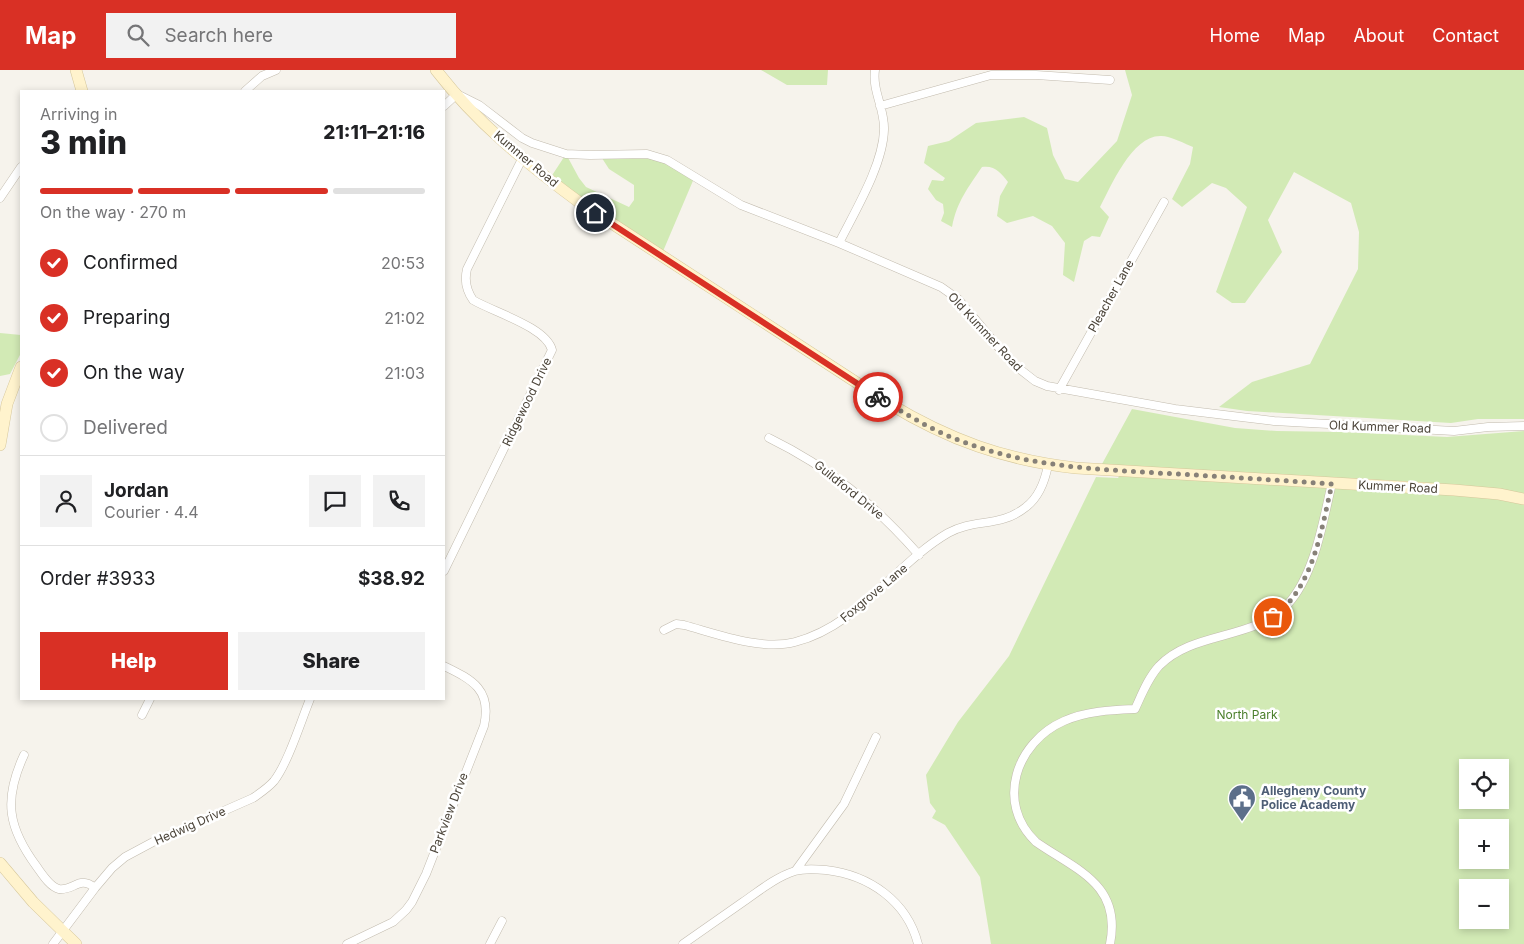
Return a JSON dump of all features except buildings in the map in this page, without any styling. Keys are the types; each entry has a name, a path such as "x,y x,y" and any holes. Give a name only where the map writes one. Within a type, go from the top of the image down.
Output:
{"street":[{"path":"76,70 82,90"},
{"path":"246,90 262,76 276,70"},
{"name":"Kummer Road","path":"436,70 480,120 522,159 595,213 914,419 970,445 1048,464 1099,470 1454,490 1499,494 1524,499"},
{"path":"840,243 874,171 880,153 884,130 875,88 875,70"},
{"path":"880,106 991,75 1052,75 1110,80"},
{"path":"445,105 456,94"},
{"name":"Old Kummer Road","path":"456,94 479,105 522,138 532,143 566,154 635,154 658,157 677,165 741,205 840,243 920,277 950,292 1017,367 1035,381 1059,390 1175,409 1274,421 1454,431 1488,427 1524,426"},
{"name":"Ridgewood Drive","path":"445,569 552,350 550,345 538,333 473,300 469,294 465,278 472,258 522,159"},
{"path":"0,198 20,168"},
{"name":"Pleacher Lane","path":"1059,390 1164,202"},
{"path":"0,445 7,404 20,370"},
{"name":"Guildford Drive","path":"769,438 809,458 848,487 884,518 919,555"},
{"name":"Foxgrove Lane","path":"664,630 676,624 764,644 795,642 822,632 839,623 919,555 947,534 960,527 1005,520 1026,507 1036,496 1048,464"},
{"path":"1110,944 1112,916 1102,891 1083,872 1029,836 1018,818 1014,789 1022,761 1031,746 1044,732 1066,720 1086,714 1135,709 1152,675 1175,654 1206,641 1262,623 1281,611 1304,581 1332,484"},
{"name":"Parkview Drive","path":"348,944 393,922 412,902 426,874 484,726 486,711 483,695 473,681 445,667"},
{"path":"142,715 150,700"},
{"name":"Hedwig Drive","path":"53,944 112,868 133,852 252,798 267,788 282,767 310,700"},
{"path":"796,870 844,804 876,738"},
{"path":"24,755 14,781 12,796 13,822 21,845 38,870 54,887 65,888 85,882 95,888"},
{"path":"0,863 33,902 76,944"},
{"path":"683,944 762,888 796,870 809,868 852,875 873,884 901,908 910,921 918,944"},
{"path":"490,944 502,921"}],"green space":[{"path":"761,70 828,70 827,85 787,85"},
{"path":"1125,70 1524,70 1524,419 1478,419 1451,423 1247,411 1219,407 1252,382 1310,364 1358,269 1359,232 1351,203 1294,172 1268,220 1282,252 1245,303 1232,303 1216,292 1247,207 1226,188 1212,183 1182,207 1172,199 1190,164 1193,147 1168,137 1150,138 1140,144 1116,175 1100,207 1109,217 1100,237 1092,236 1084,241 1074,282 1063,275 1065,243 1052,226 1033,216 1007,223 997,216 1000,196 1008,182 994,168 982,167 960,202 952,227 941,221 944,213 943,204 936,200 928,189 932,180 943,181 945,178 924,163 928,146 949,141 976,123 1024,117 1047,128 1053,155 1065,179 1078,182 1117,141 1132,95"},
{"path":"566,154 586,187 629,207 634,200 634,185 609,169 600,155 647,154 695,176 661,256 549,180"},
{"path":"0,333 20,335 20,355 10,374 0,376"},
{"name":"North Park","path":"1132,409 1235,428 1277,431 1447,437 1524,431 1524,944 991,944 980,877 945,825 932,818 936,811 930,803 926,775 958,722 1009,656 1096,477 1118,478 1125,466 1102,464"}],"way so far":[{"path":"878,397 914,419 960,441 1006,455 1048,464 1099,470 1332,484 1304,581 1288,604 1273,617"}],"place":[{"name":"Allegheny County Police Academy","path":"1242,822"}],"route":[{"path":"595,213 878,397"}]}
